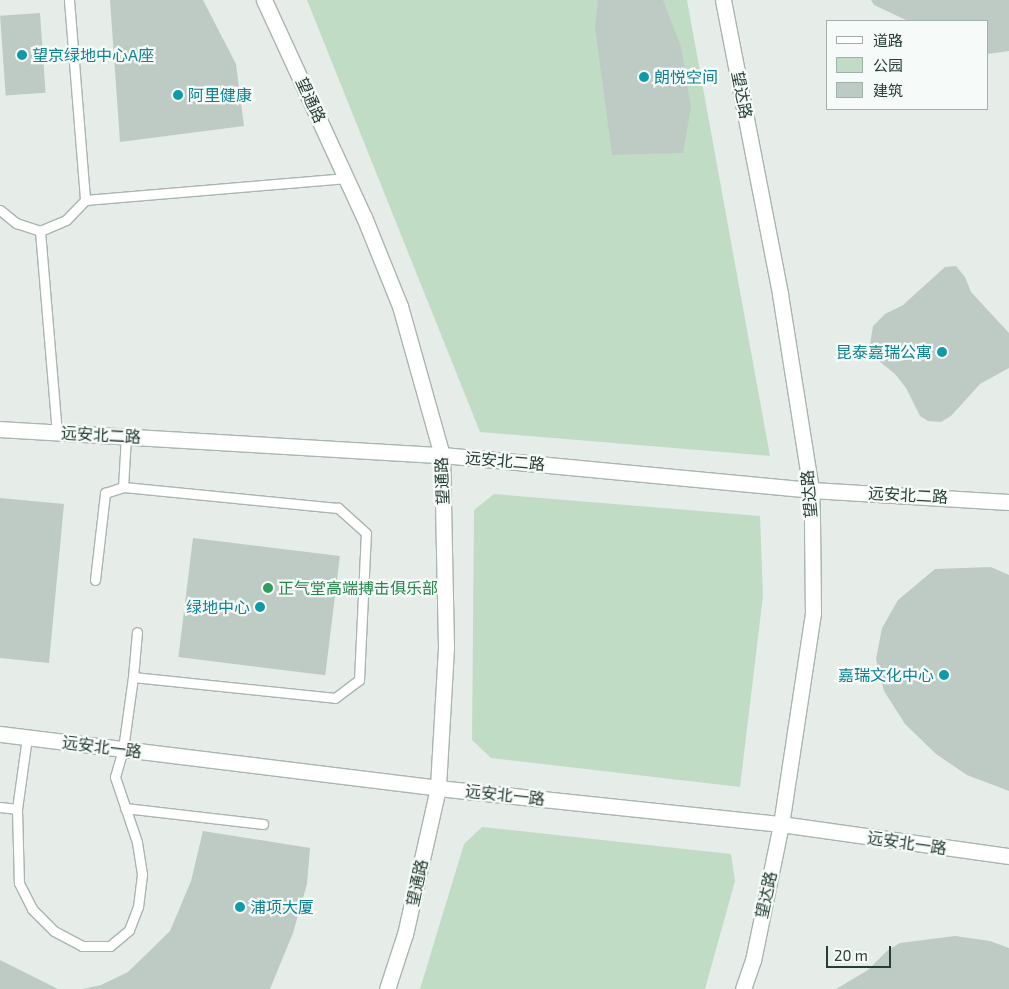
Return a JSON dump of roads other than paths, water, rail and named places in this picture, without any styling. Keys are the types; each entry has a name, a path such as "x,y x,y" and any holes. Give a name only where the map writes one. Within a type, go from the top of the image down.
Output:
{"street":[{"name":"望通路","path":"264,0 346,178 400,306 442,455 446,648 438,788 405,934 387,989"},
{"name":"望达路","path":"723,0 780,294 811,490 813,613 781,824 753,960 743,989"},
{"name":"远安北二路","path":"0,429 442,455 811,490 1009,502"},
{"name":"远安北一路","path":"0,734 438,788 781,824 1009,856"}],"lane":[{"path":"69,0 85,200"},
{"path":"0,210 16,223 40,231 66,220 85,200 346,178"},
{"path":"40,231 57,433"},
{"path":"123,487 126,437"},
{"path":"95,580 105,494 123,487 338,508 366,533 359,680 335,698 133,677"},
{"path":"27,737 16,809 19,883 32,909 54,931 82,946 110,946 129,930 138,907 142,874 137,842 115,777 123,749 137,632"},
{"path":"0,807 16,809"},
{"path":"125,808 263,824"}],"place":[{"name":"望京绿地中心A座","path":"22,55"},
{"name":"朗悦空间","path":"644,77"},
{"name":"阿里健康","path":"178,95"},
{"name":"昆泰嘉瑞公寓","path":"942,352"},
{"name":"正气堂高端搏击俱乐部","path":"268,588"},
{"name":"绿地中心","path":"260,607"},
{"name":"嘉瑞文化中心","path":"944,675"},
{"name":"浦项大厦","path":"240,907"}]}
